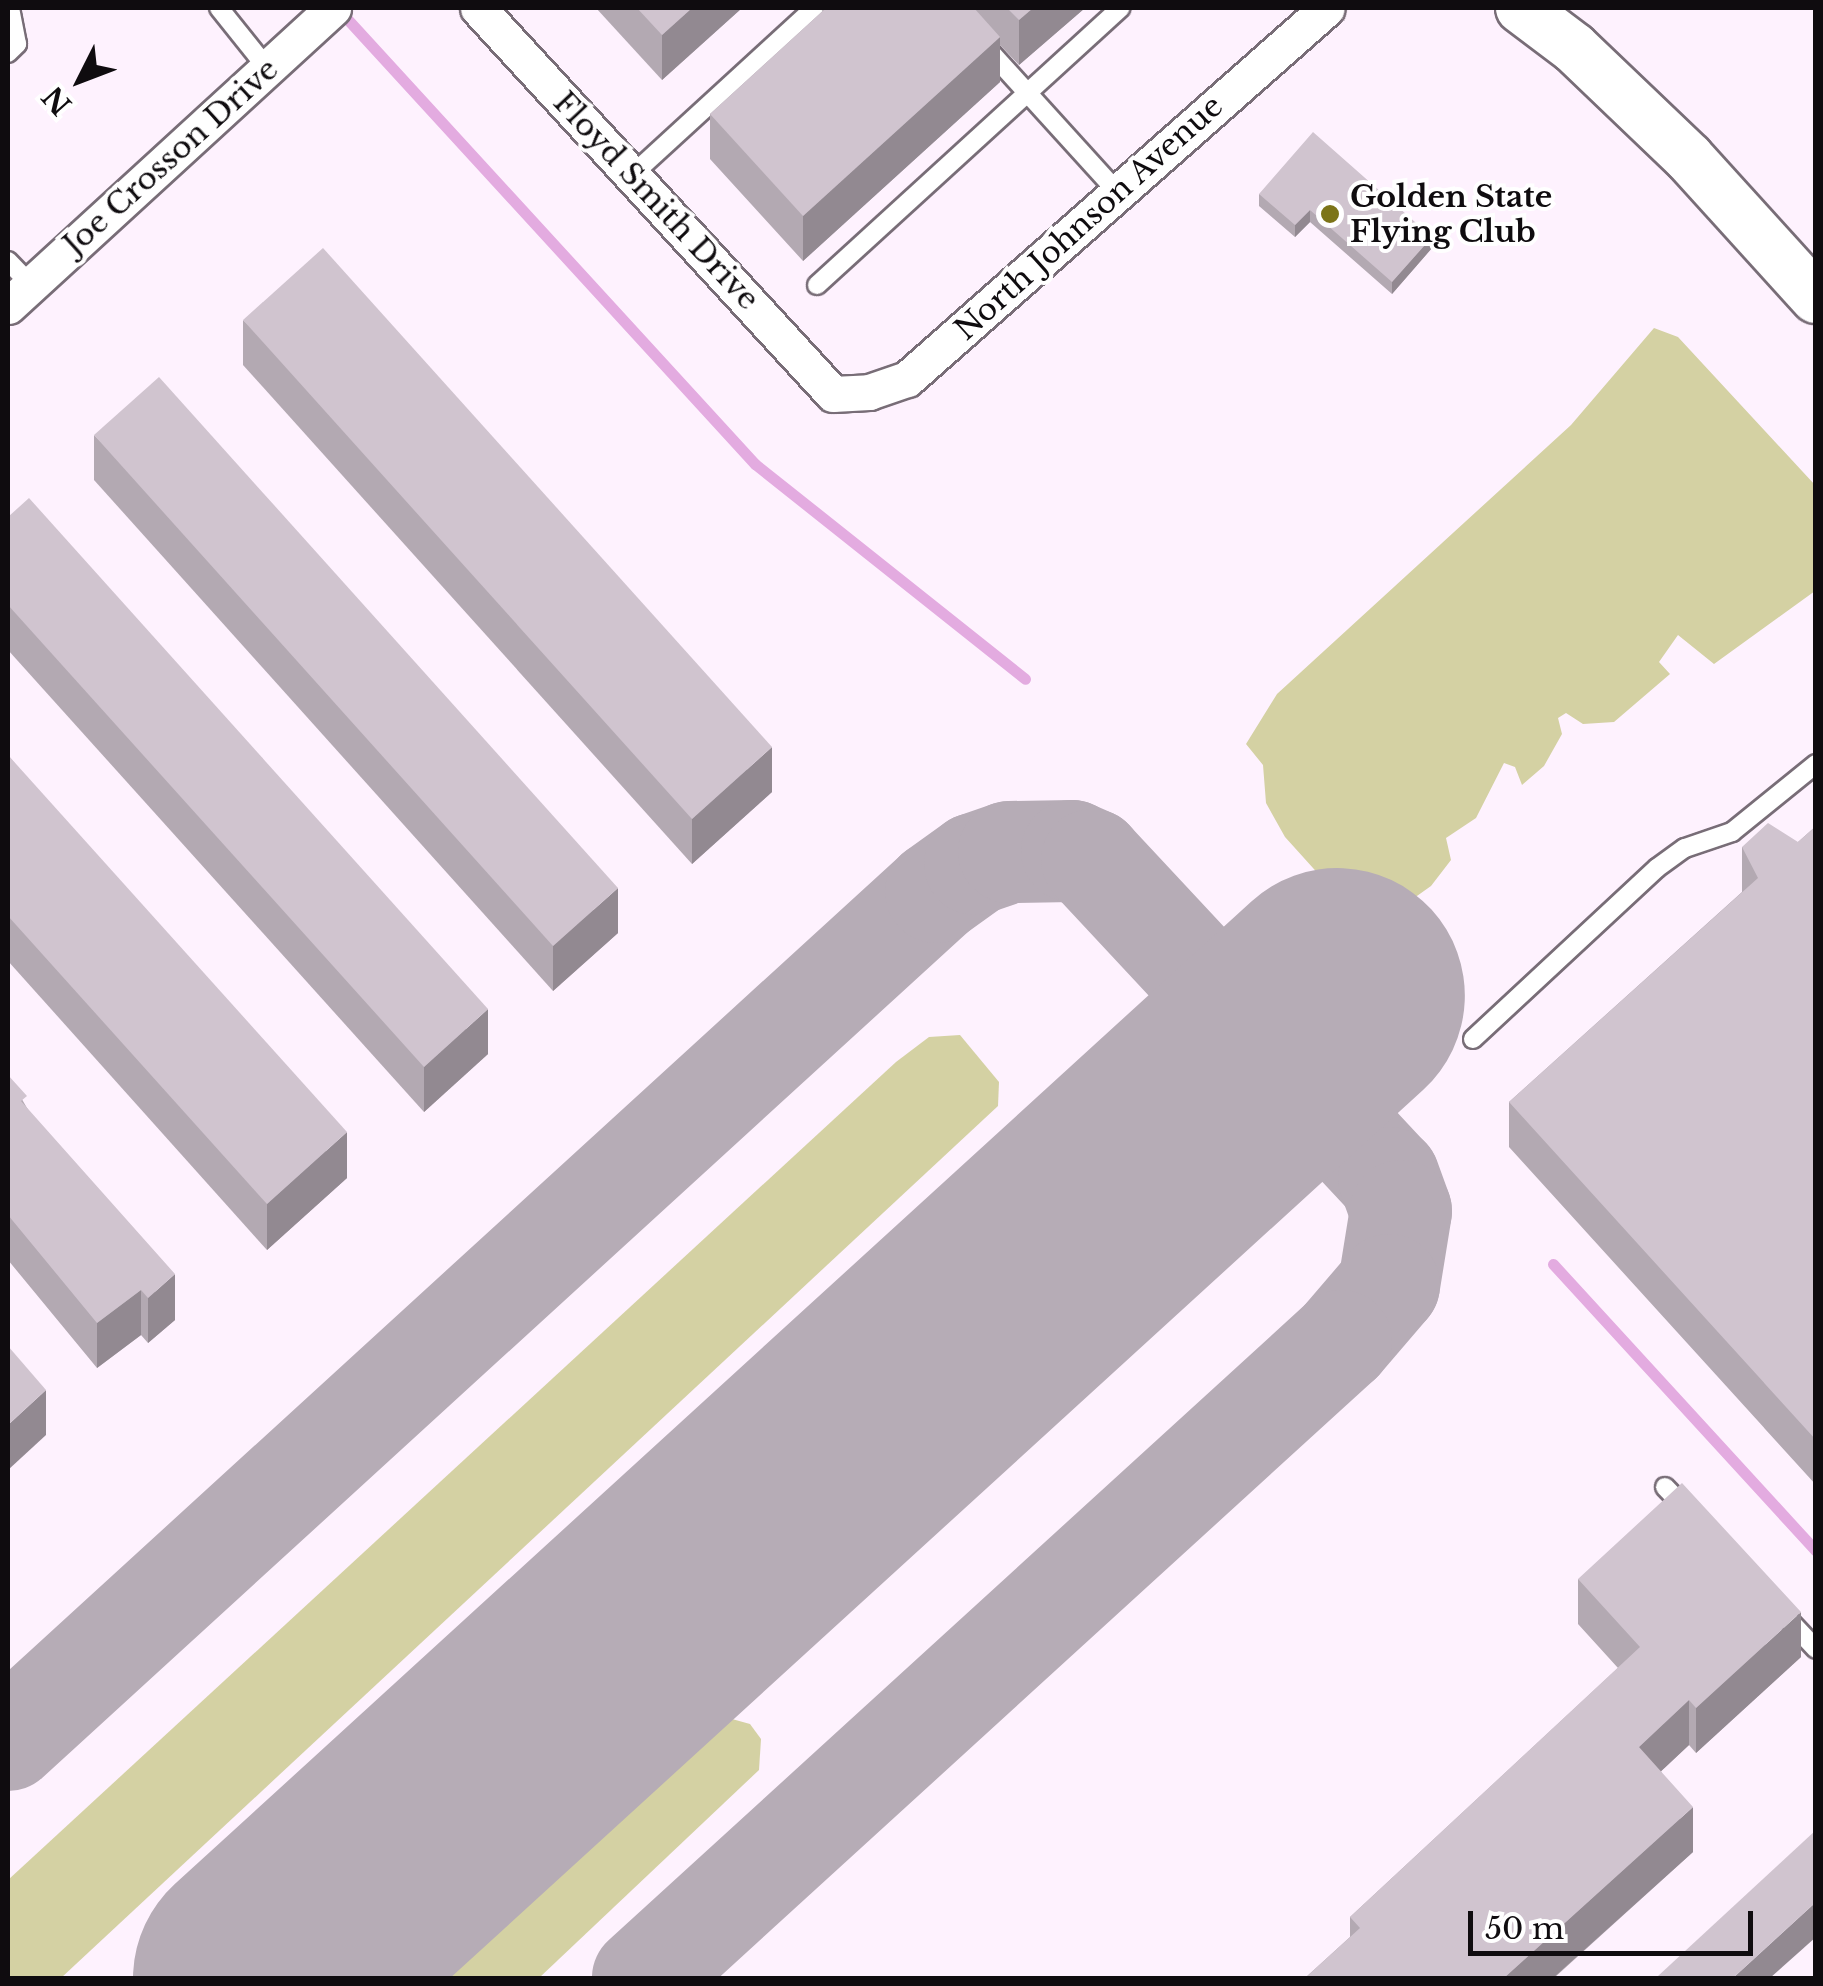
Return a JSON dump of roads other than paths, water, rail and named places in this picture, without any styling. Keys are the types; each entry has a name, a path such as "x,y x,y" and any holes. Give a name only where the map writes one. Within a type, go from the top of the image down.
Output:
{"main road":[{"path":"1521,8 1689,158 1816,298"}],"street":[{"name":"Joe Crosson Drive","path":"15,284 333,8"},
{"name":"Floyd Smith Drive","path":"478,8 833,394"},
{"name":"North Johnson Avenue","path":"833,394 868,392 907,379 1327,8"}],"lane":[{"path":"8,53 17,44 10,8"},
{"path":"219,8 278,59"},
{"path":"632,175 814,8"},
{"path":"817,285 1120,8"},
{"path":"976,36 1118,192"},
{"path":"1474,1039 1657,868 1686,848 1732,832 1816,764"},
{"path":"1665,1487 1702,1528"},
{"path":"1765,1595 1816,1648"}],"waterway":[{"path":"339,10 755,464 1025,679"},
{"path":"1553,1264 1816,1551"}],"place":[{"name":"Golden State Flying Club","path":"1330,214"}]}
